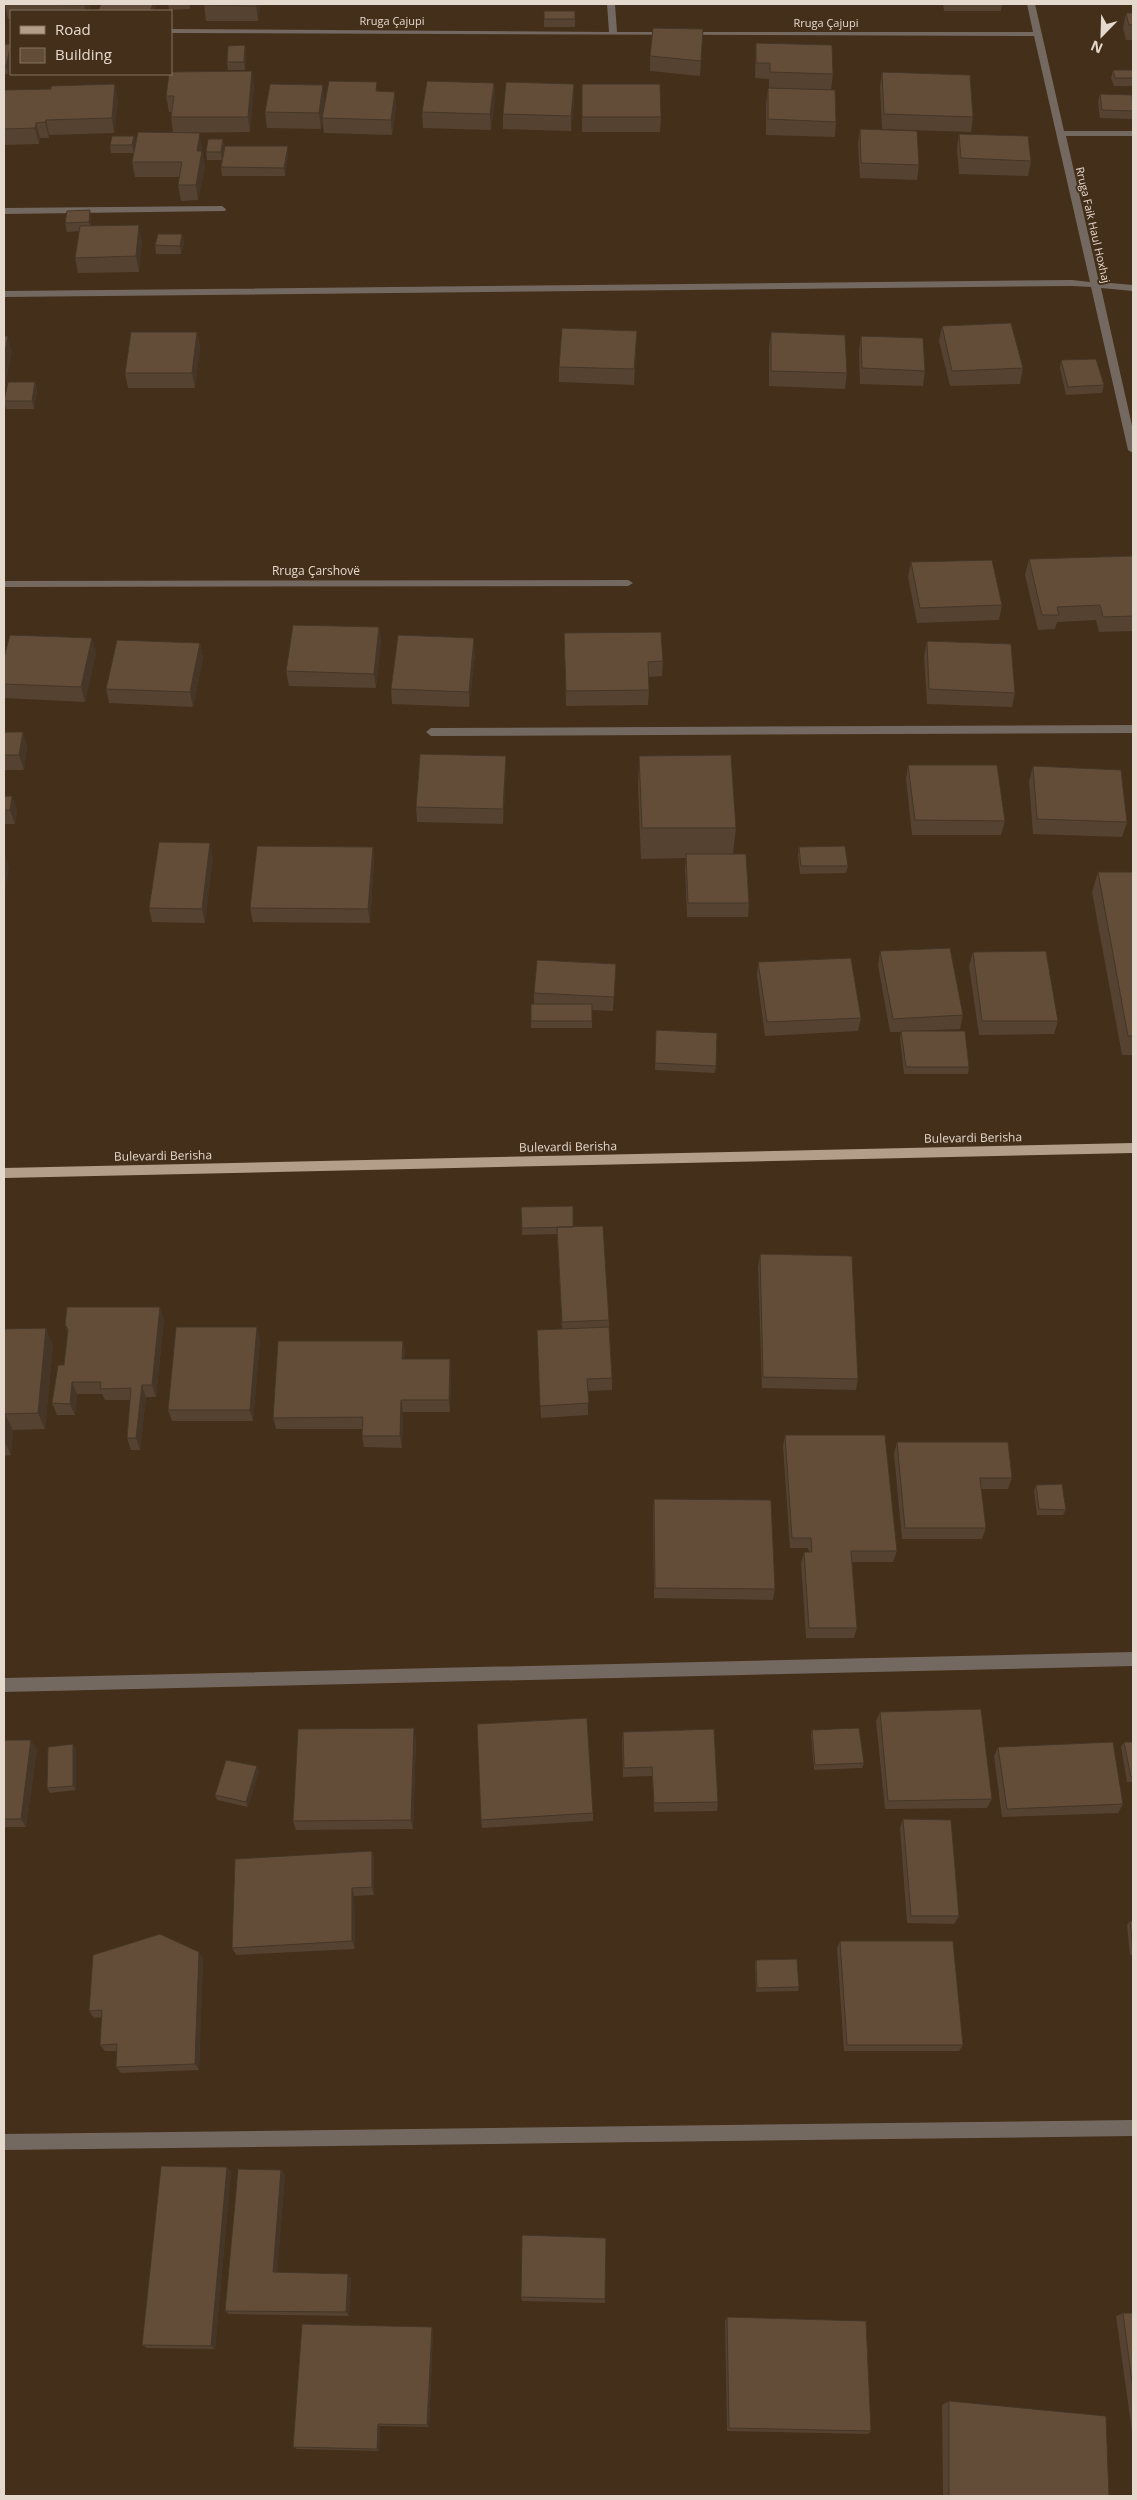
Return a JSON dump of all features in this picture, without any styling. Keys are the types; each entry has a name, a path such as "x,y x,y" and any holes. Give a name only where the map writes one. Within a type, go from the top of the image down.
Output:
{"main road":[{"name":"Bulevardi Berisha","path":"4,1173 1133,1148"}],"street":[{"path":"612,4 614,34"},
{"name":"Rruga Faik Haul Hoxhaj","path":"1032,4 1133,450"},
{"name":"Rruga Çajupi","path":"172,31 1038,34"},
{"path":"1061,134 1133,133"},
{"path":"4,211 222,209"},
{"path":"4,294 1052,283 1133,288"},
{"name":"Rruga Çarshovë","path":"4,584 628,583"},
{"path":"431,732 1133,729"},
{"path":"4,1685 1133,1659"},
{"path":"4,2142 1133,2128"}],"building":[{"path":"26,4 84,4 84,5"},
{"path":"101,4 153,4 150,10 98,10"},
{"path":"256,4 256,6 204,5"},
{"path":"544,11 575,11 575,19 544,19"},
{"path":"1126,13 1133,13 1133,25 1129,25"},
{"path":"653,28 703,29 701,61 650,56"},
{"path":"756,43 832,45 833,74 770,72 770,63 756,63"},
{"path":"4,44 10,44 6,66 4,66"},
{"path":"245,45 244,62 227,62 228,46"},
{"path":"1113,70 1133,70 1133,78 1115,78"},
{"path":"252,71 248,117 171,117 174,96 166,96 169,75 172,75 172,72"},
{"path":"882,72 970,75 973,117 884,114"},
{"path":"329,81 377,82 376,91 395,92 391,120 322,118"},
{"path":"427,81 494,83 490,114 422,112"},
{"path":"506,82 574,84 571,116 503,114"},
{"path":"115,84 112,118 46,120 45,122 36,123 35,128 4,129 4,90 51,89 51,86"},
{"path":"270,84 323,85 319,113 265,112"},
{"path":"582,84 660,84 661,117 582,117"},
{"path":"768,88 835,90 836,122 768,119"},
{"path":"1100,94 1132,95 1133,111 1102,110"},
{"path":"860,129 917,131 919,165 861,163"},
{"path":"138,132 200,133 197,151 202,151 196,185 178,185 182,162 132,162"},
{"path":"959,134 1028,136 1031,161 961,158"},
{"path":"112,136 134,136 132,145 110,145"},
{"path":"208,139 223,139 221,152 206,152"},
{"path":"225,146 288,146 284,168 221,167"},
{"path":"90,210 89,222 65,223 67,211"},
{"path":"139,225 136,256 75,258 80,226"},
{"path":"158,234 182,234 180,246 155,245"},
{"path":"1011,323 1023,368 952,371 942,326"},
{"path":"562,328 637,331 634,369 559,367"},
{"path":"131,332 197,332 192,373 125,373"},
{"path":"771,332 845,335 847,373 771,371"},
{"path":"4,336 8,336 4,357"},
{"path":"861,336 923,338 925,371 862,368"},
{"path":"1096,359 1104,385 1068,387 1061,360"},
{"path":"8,382 35,382 32,401 4,401"},
{"path":"1133,556 1133,616 1103,617 1100,605 1057,607 1059,615 1042,615 1029,559"},
{"path":"992,560 1002,605 920,608 911,562"},
{"path":"293,625 379,627 374,674 286,671"},
{"path":"661,632 663,661 648,662 649,690 566,691 564,633"},
{"path":"10,635 92,638 81,687 4,684 4,657"},
{"path":"398,635 474,638 469,692 391,689"},
{"path":"117,640 200,643 190,692 106,689"},
{"path":"927,641 1011,644 1015,693 929,689"},
{"path":"4,732 23,732 19,755 4,755"},
{"path":"420,754 506,756 503,809 416,807"},
{"path":"731,755 736,828 642,828 639,756"},
{"path":"908,765 997,765 1005,821 915,820"},
{"path":"1033,766 1121,770 1127,822 1037,819"},
{"path":"4,796 12,796 10,810 4,810"},
{"path":"159,842 210,843 202,909 149,908"},
{"path":"257,846 373,847 368,909 250,908"},
{"path":"845,846 848,866 801,866 799,847"},
{"path":"686,854 746,854 749,903 688,903"},
{"path":"1098,872 1133,872 1133,1036 1128,1036"},
{"path":"950,948 963,1015 893,1019 880,951"},
{"path":"1046,951 1058,1021 982,1021 973,952"},
{"path":"851,958 861,1018 767,1022 758,962"},
{"path":"537,960 616,964 614,997 534,993"},
{"path":"531,1004 592,1004 592,1021 531,1021"},
{"path":"656,1030 717,1033 716,1066 655,1063"},
{"path":"901,1031 965,1031 969,1067 906,1067"},
{"path":"573,1206 573,1227 522,1228 521,1207"},
{"path":"603,1226 609,1320 562,1322 557,1227"},
{"path":"760,1254 852,1256 858,1379 763,1377"},
{"path":"67,1307 160,1307 152,1385 142,1385 136,1438 127,1438 131,1388 100,1389 101,1382 72,1382 70,1404 52,1403 58,1365 64,1365 68,1329 65,1325"},
{"path":"176,1327 257,1327 250,1410 168,1410"},
{"path":"609,1327 612,1378 587,1379 589,1403 540,1406 537,1330"},
{"path":"46,1328 38,1413 5,1414 4,1437 4,1329"},
{"path":"278,1341 403,1341 402,1359 450,1359 449,1400 401,1400 400,1436 362,1436 363,1417 273,1418"},
{"path":"785,1435 885,1435 897,1551 851,1551 857,1628 809,1628 804,1552 812,1552 811,1538 792,1538"},
{"path":"897,1442 1008,1442 1012,1478 980,1478 986,1528 905,1528"},
{"path":"1062,1484 1066,1510 1039,1509 1036,1485"},
{"path":"654,1499 771,1500 775,1589 655,1588"},
{"path":"981,1709 992,1799 888,1801 880,1712"},
{"path":"587,1718 593,1813 481,1820 477,1724"},
{"path":"414,1728 411,1820 293,1821 298,1729"},
{"path":"859,1728 864,1763 815,1765 812,1730"},
{"path":"714,1729 718,1802 654,1803 652,1767 624,1768 623,1732"},
{"path":"4,1740 31,1740 21,1819 4,1819"},
{"path":"1113,1742 1123,1804 1007,1809 998,1747"},
{"path":"1124,1742 1133,1742 1133,1777 1131,1777"},
{"path":"73,1744 73,1786 47,1788 48,1747"},
{"path":"226,1760 257,1766 246,1802 215,1795"},
{"path":"903,1819 951,1820 959,1916 911,1916"},
{"path":"372,1851 372,1887 352,1888 352,1941 232,1948 235,1859"},
{"path":"1130,1921 1133,1921 1133,1948"},
{"path":"160,1934 199,1952 195,2064 116,2067 117,2044 100,2045 102,2010 89,2011 93,1955"},
{"path":"840,1941 953,1941 963,2045 847,2045"},
{"path":"797,1959 799,1987 757,1988 756,1960"},
{"path":"161,2166 227,2167 211,2346 142,2345"},
{"path":"238,2169 281,2170 273,2272 348,2274 346,2312 225,2311"},
{"path":"522,2235 606,2238 605,2299 521,2297"},
{"path":"1123,2313 1133,2313 1133,2390"},
{"path":"727,2317 866,2321 871,2431 729,2428"},
{"path":"302,2324 432,2327 427,2425 378,2424 377,2449 293,2447"},
{"path":"949,2401 1106,2416 1109,2496 949,2496"}]}
